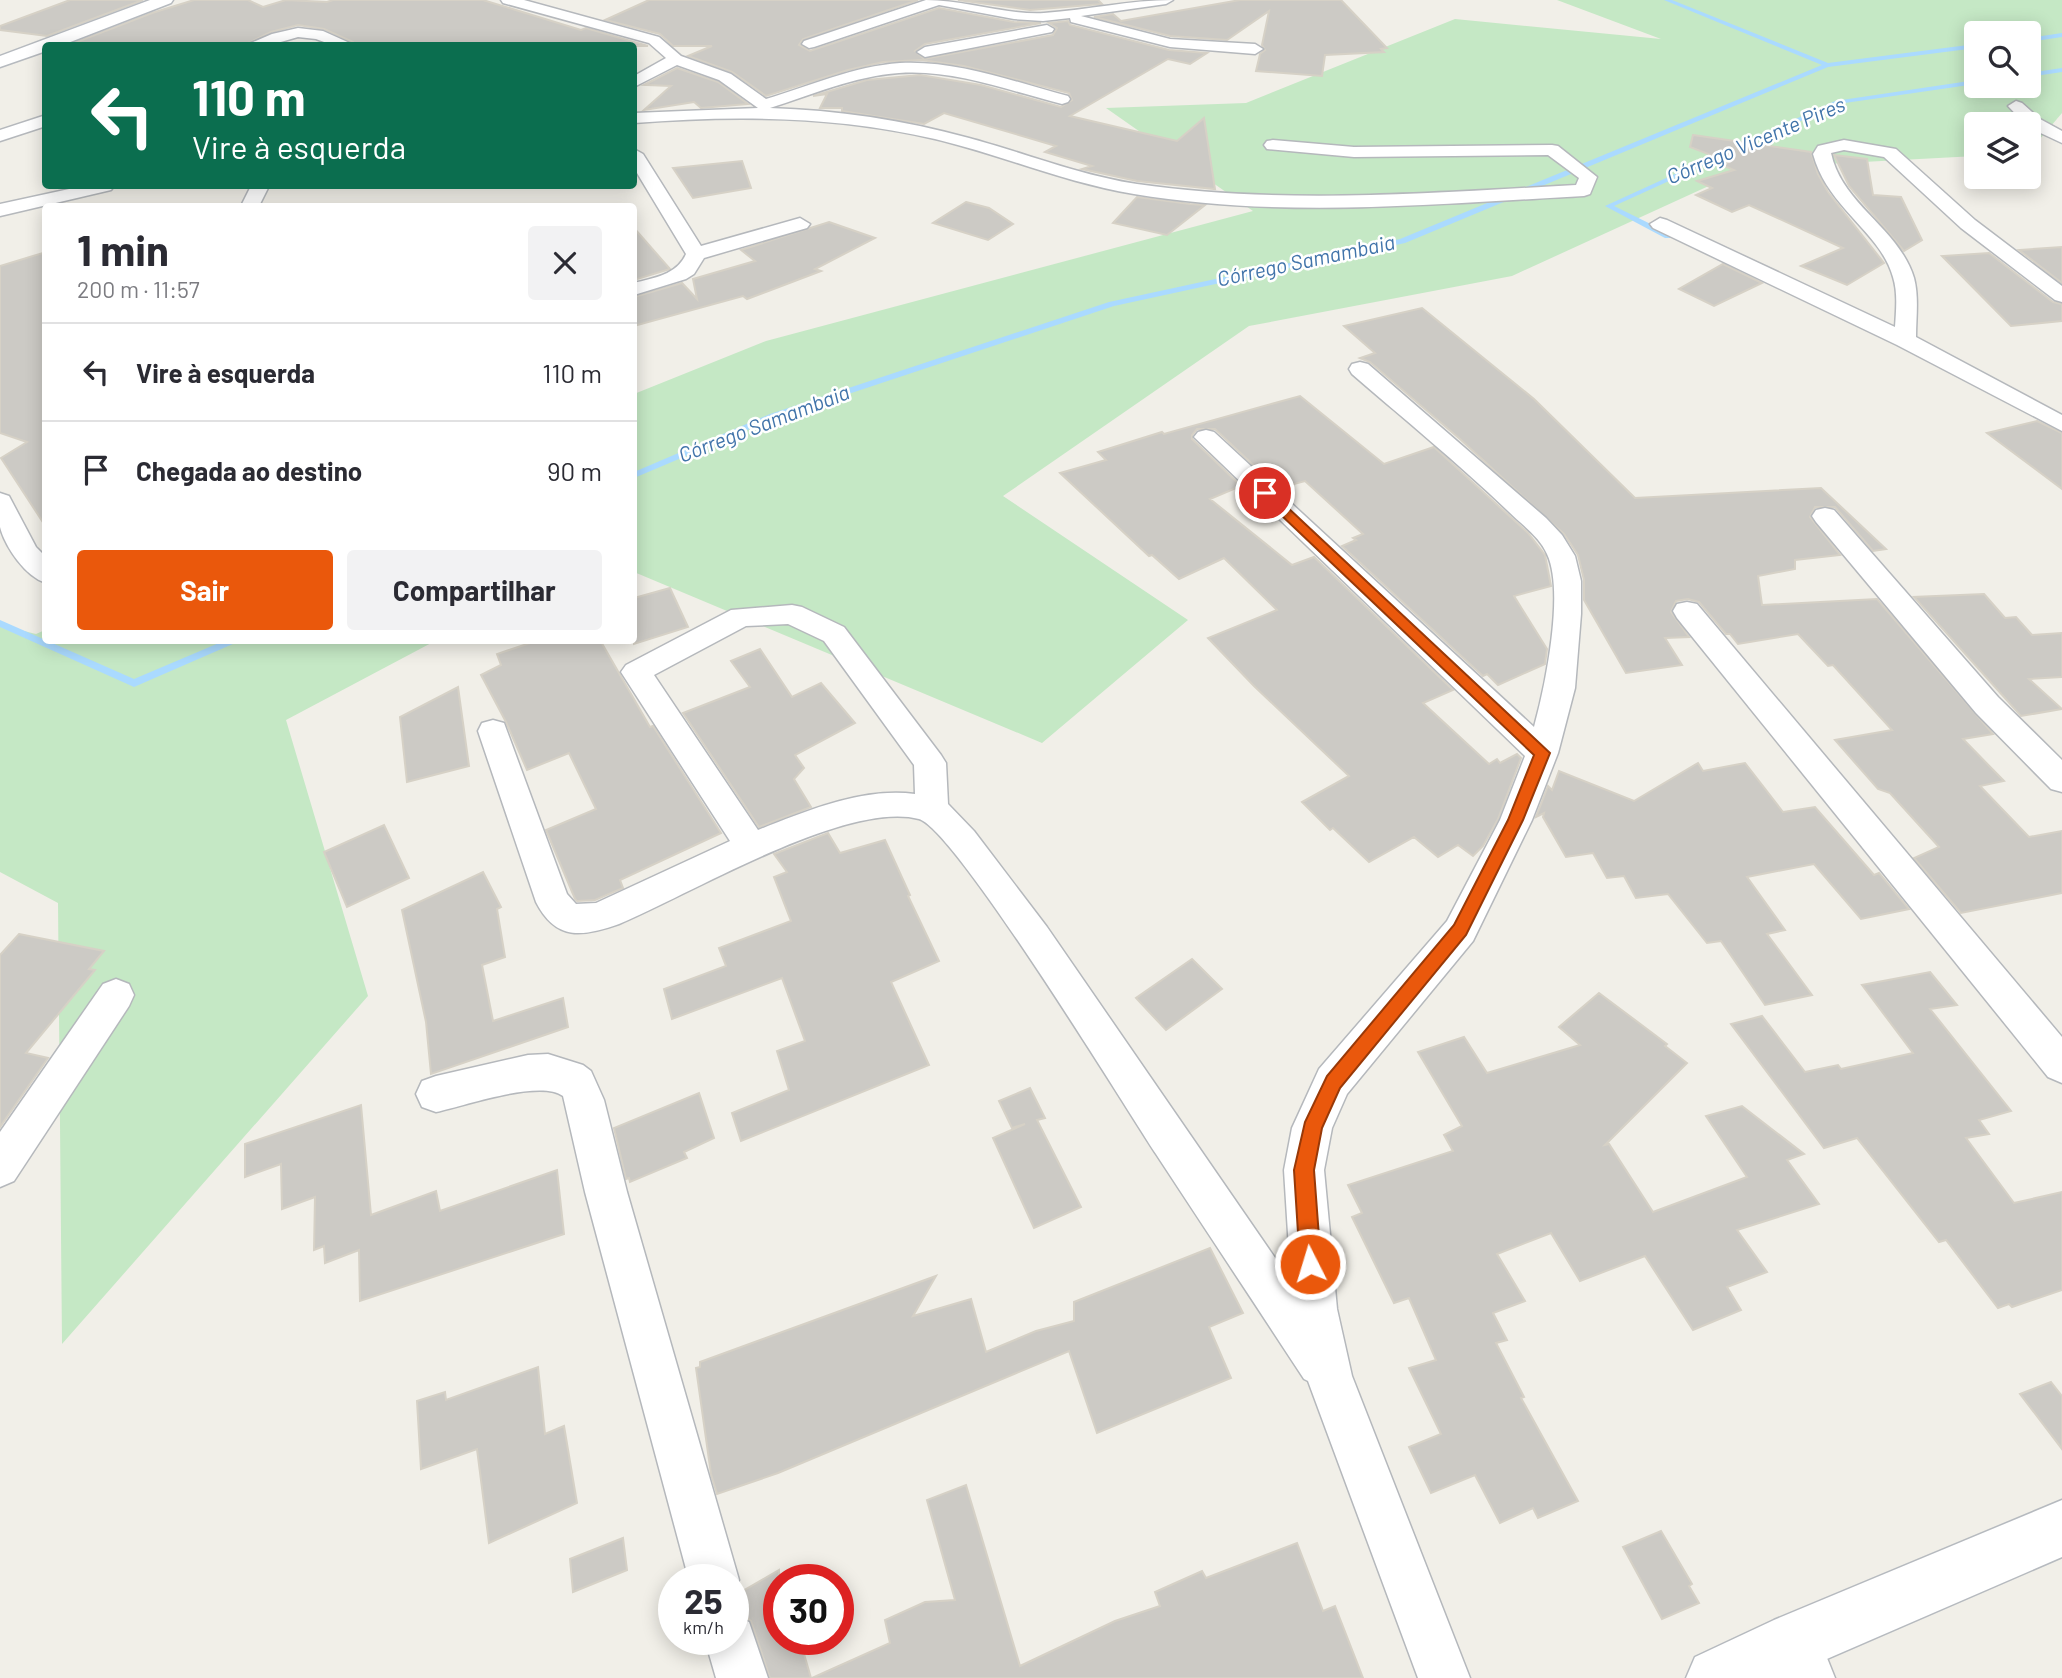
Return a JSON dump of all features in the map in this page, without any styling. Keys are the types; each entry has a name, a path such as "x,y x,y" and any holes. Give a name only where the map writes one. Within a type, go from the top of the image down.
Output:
{"street":[{"path":"53,42 165,0"},
{"path":"508,0 653,40 676,59 725,77 764,105"},
{"path":"809,44 935,1 1014,15 1064,16 1166,0"},
{"path":"1064,16 1170,43 1255,49"},
{"path":"925,52 1084,20"},
{"path":"262,42 287,33 307,31 339,42"},
{"path":"0,62 42,46"},
{"path":"637,80 676,59"},
{"path":"737,111 866,75 905,68 962,76 1062,99"},
{"path":"2016,106 2034,123 2062,138"},
{"path":"637,118 737,111 815,114 871,121 940,135 1114,185 1264,203 1339,203 1584,190 1588,177 1552,150 1354,152 1273,145"},
{"path":"0,136 42,121"},
{"path":"1905,340 1906,298 1901,270 1829,175 1822,155 1824,150 1832,146 1855,145 1890,153 1968,224 2062,296"},
{"path":"637,159 695,254 692,264 682,273 637,288"},
{"path":"0,210 92,189"},
{"path":"695,254 800,224"},
{"path":"1660,224 1905,340 2062,424"},
{"path":"1360,369 1500,490 1553,541 1562,556 1567,581 1567,614 1560,688 1542,753 1516,820 1460,930 1333,1082 1312,1128 1304,1170 1315,1309 1329,1377 1444,1678"},
{"path":"1206,438 1542,753"},
{"path":"0,500 25,551 42,570"},
{"path":"1825,516 1987,705 2062,780"},
{"path":"1687,611 2062,1065"},
{"path":"750,845 636,672 741,617 792,614 834,634 930,763 932,810"},
{"path":"493,731 549,893 557,908 566,916 577,919 597,916 750,845 853,812 906,805 932,810 964,844 1043,946 1329,1377"},
{"path":"0,1167 116,995"},
{"path":"436,1094 527,1073 548,1072 569,1078 577,1084 587,1109 606,1192 710,1564"},
{"path":"1716,1678 1802,1659 2062,1528"},
{"path":"735,1655 741,1678"}],"green space":[{"path":"1557,0 2062,0 2062,113 2041,138 2041,112 1964,112 1964,157 1748,168 1512,276 1249,326 1003,496 1188,620 1042,743 637,573 637,393 766,341 1253,211 1106,108 1246,103 1455,19 1661,39"},
{"path":"0,625 36,634 42,631 42,644 429,644 286,720 368,996 62,1344 58,903 0,872"}],"building":[{"path":"70,0 143,0 47,36 0,30 0,26"},
{"path":"194,0 248,0 263,7 286,0 483,0 581,30 586,28 634,42 353,42 324,29 298,25 271,32 250,42 77,42"},
{"path":"649,0 918,0 803,39 799,45 810,51 939,8 1014,22 1041,23 925,44 915,51 924,59 1053,35 1057,28 1049,23 1068,21 1070,25 1169,50 1207,53 1190,64 1168,59 1070,116 1177,141 1204,118 1215,189 1137,181 1082,169 1092,166 1045,152 1056,146 944,113 924,124 842,111 842,108 820,108 827,94 813,96 867,80 920,75 981,85 1061,107 1072,100 1069,93 964,66 921,60 883,62 766,96 732,72 688,56 712,46 673,46 660,34 605,20"},
{"path":"958,0 1098,0 1102,4 1030,10"},
{"path":"1240,0 1341,0 1387,48 1381,49 1384,52 1325,55 1322,76 1256,71 1260,54 1265,50 1262,45 1269,11 1227,40 1170,36 1094,17 1113,14 1121,21"},
{"path":"677,68 718,82 748,104 701,108 694,102 644,110 671,86 644,85"},
{"path":"1693,135 1811,152 1818,174 1828,192 1884,263 1847,285 1801,266 1843,248 1749,205 1732,212 1696,195 1712,188 1697,181 1734,170 1722,165 1729,162 1690,147"},
{"path":"1834,155 1867,159 1873,195 1901,197 1922,240 1904,251 1849,186"},
{"path":"742,161 751,188 693,198 673,168"},
{"path":"1137,197 1205,205 1167,235 1113,223"},
{"path":"966,202 989,208 1013,224 988,240 933,223"},
{"path":"829,222 875,238 815,269 821,271 747,299 743,296 637,325 637,296 682,283 697,299 693,279 755,261 741,250"},
{"path":"637,231 670,269 637,279"},
{"path":"2062,247 2062,283 2019,250"},
{"path":"42,253 42,521 1,458 27,442 0,433 0,266"},
{"path":"1989,253 2053,302 2062,304 2062,321 2011,326 1942,256"},
{"path":"1723,264 1762,283 1714,306 1679,289"},
{"path":"1422,308 1534,399 1635,498 1821,488 1886,549 1873,551 1835,507 1815,507 1810,517 1840,555 1795,560 1795,569 1758,576 1762,605 1877,599 1993,734 1963,739 2004,781 1980,786 2029,837 2062,831 2062,893 1961,913 1914,858 1939,847 1890,793 1878,789 1835,740 1892,730 1833,665 1828,666 1798,634 1738,644 1699,602 1688,599 1676,601 1671,612 1689,637 1665,638 1682,665 1626,673 1584,600 1584,580 1578,555 1564,534 1460,439 1370,362 1360,358 1375,353 1344,326"},
{"path":"1300,396 1384,464 1434,447 1528,533 1545,555 1551,586 1514,596 1547,649 1545,664 1498,685 1487,674 1483,676 1342,546 1363,534 1305,481 1287,486 1273,474 1266,477 1215,429 1197,429 1192,435 1192,439 1241,486 1210,499 1292,565 1314,557 1453,690 1423,703 1489,764 1497,759 1500,763 1517,754 1521,758 1498,819 1483,846 1473,856 1458,845 1438,857 1414,837 1369,862 1333,828 1330,830 1302,802 1349,776 1254,686 1208,638 1277,610 1224,558 1179,579 1152,555 1149,556 1060,473 1106,460 1098,452 1162,432 1164,434"},
{"path":"2037,421 2062,433 2062,489 1987,433"},
{"path":"670,588 688,627 637,643 637,597"},
{"path":"1984,594 2005,618 2016,617 2032,635 2062,633 2062,677 2029,679 2062,709 2021,716 1914,597"},
{"path":"527,644 602,644 650,727 653,726 721,833 620,880 623,888 595,900 577,901 546,830 596,809 569,753 527,770 481,675 501,665 497,654"},
{"path":"760,649 792,697 821,683 855,723 795,755 804,768 794,779 811,807 759,827 683,713 750,687 731,661"},
{"path":"458,687 469,766 407,782 400,717"},
{"path":"1698,763 1703,771 1745,763 1783,812 1815,807 1874,875 1879,873 1909,909 1861,919 1814,864 1747,877 1785,930 1767,934 1812,995 1765,1005 1721,941 1707,943 1668,894 1636,898 1624,876 1607,878 1593,853 1566,857 1543,817 1544,813 1536,817 1548,786 1552,790 1559,771 1634,801"},
{"path":"384,825 409,878 347,907 324,852"},
{"path":"828,833 840,853 885,840 939,961 891,982 929,1065 741,1141 732,1113 789,1090 777,1051 805,1041 782,978 672,1019 664,989 726,966 719,948 791,921 774,877 787,872 774,854"},
{"path":"483,872 501,907 497,909 505,957 482,965 493,1021 563,998 568,1027 431,1074 426,1022 402,910"},
{"path":"19,934 104,951 89,969 95,970 26,1053 48,1058 0,1127 0,955"},
{"path":"1192,959 1222,989 1166,1030 1136,998"},
{"path":"1930,972 1957,1005 1930,1009 2011,1111 1979,1120 1989,1134 1966,1138 2014,1203 2062,1192 2062,1290 2012,1307 2009,1304 1998,1308 1946,1240 1939,1242 1857,1138 1824,1148 1731,1024 1762,1016 1805,1072 1838,1065 1841,1069 1913,1053 1862,985"},
{"path":"1599,993 1667,1044 1665,1046 1687,1063 1605,1145 1609,1144 1653,1212 1747,1177 1706,1116 1742,1106 1804,1154 1787,1160 1819,1204 1737,1230 1767,1272 1727,1287 1741,1310 1693,1330 1645,1256 1580,1281 1551,1233 1497,1254 1525,1301 1493,1313 1507,1340 1496,1343 1524,1397 1521,1398 1578,1501 1538,1518 1533,1508 1500,1523 1475,1475 1431,1493 1409,1447 1441,1434 1409,1368 1436,1360 1409,1298 1394,1303 1352,1217 1362,1213 1348,1185 1453,1151 1444,1135 1462,1126 1418,1052 1464,1037 1487,1073 1580,1045 1559,1027"},
{"path":"1030,1088 1045,1118 1037,1120 1081,1207 1034,1228 993,1138 1025,1124 1012,1128 999,1101"},
{"path":"699,1093 714,1138 684,1152 687,1158 630,1182 629,1178 626,1179 614,1128"},
{"path":"361,1105 371,1215 436,1191 440,1211 557,1170 564,1234 360,1301 359,1250 325,1263 324,1246 314,1250 315,1197 282,1209 281,1164 245,1177 245,1144"},
{"path":"1210,1248 1243,1313 1209,1327 1231,1378 1097,1433 1069,1351 778,1473 717,1494 711,1474 696,1368 700,1367 700,1362 936,1276 913,1316 971,1299 986,1352 1036,1331 1074,1321 1074,1302"},
{"path":"538,1367 545,1434 564,1426 577,1503 489,1543 477,1449 421,1469 417,1401 445,1392 446,1400"},
{"path":"2051,1382 2062,1396 2062,1449 2020,1394"},
{"path":"966,1485 1020,1666 1115,1621 1160,1606 1155,1592 1202,1571 1206,1578 1297,1543 1323,1611 1335,1606 1363,1678 812,1678 890,1643 885,1620 925,1602 955,1600 927,1500"},
{"path":"1661,1531 1692,1584 1689,1586 1699,1603 1662,1619 1623,1547"},
{"path":"623,1538 627,1570 573,1592 570,1559"},
{"path":"763,1579 763,1655 804,1655 811,1678 770,1678 749,1620 749,1587"}],"waterway":[{"path":"1667,0 1827,65"},
{"name":"Córrego Samambaia","path":"2041,38 2062,35"},
{"name":"Córrego Samambaia","path":"1827,65 1964,48"},
{"name":"Córrego Samambaia","path":"637,474 773,416 1112,304 1402,241 1827,65"},
{"name":"Córrego Vicente Pires","path":"2041,73 2062,70"},
{"name":"Córrego Vicente Pires","path":"1668,236 1608,206 1837,102 1964,84"},
{"name":"Córrego Samambaia","path":"0,623 42,642"},
{"name":"Córrego Samambaia","path":"47,644 134,683 227,644"}],"route":[{"path":"1265,493 1542,753 1516,820 1460,930 1424,977 1333,1082 1312,1128 1304,1170 1310,1264"}]}
